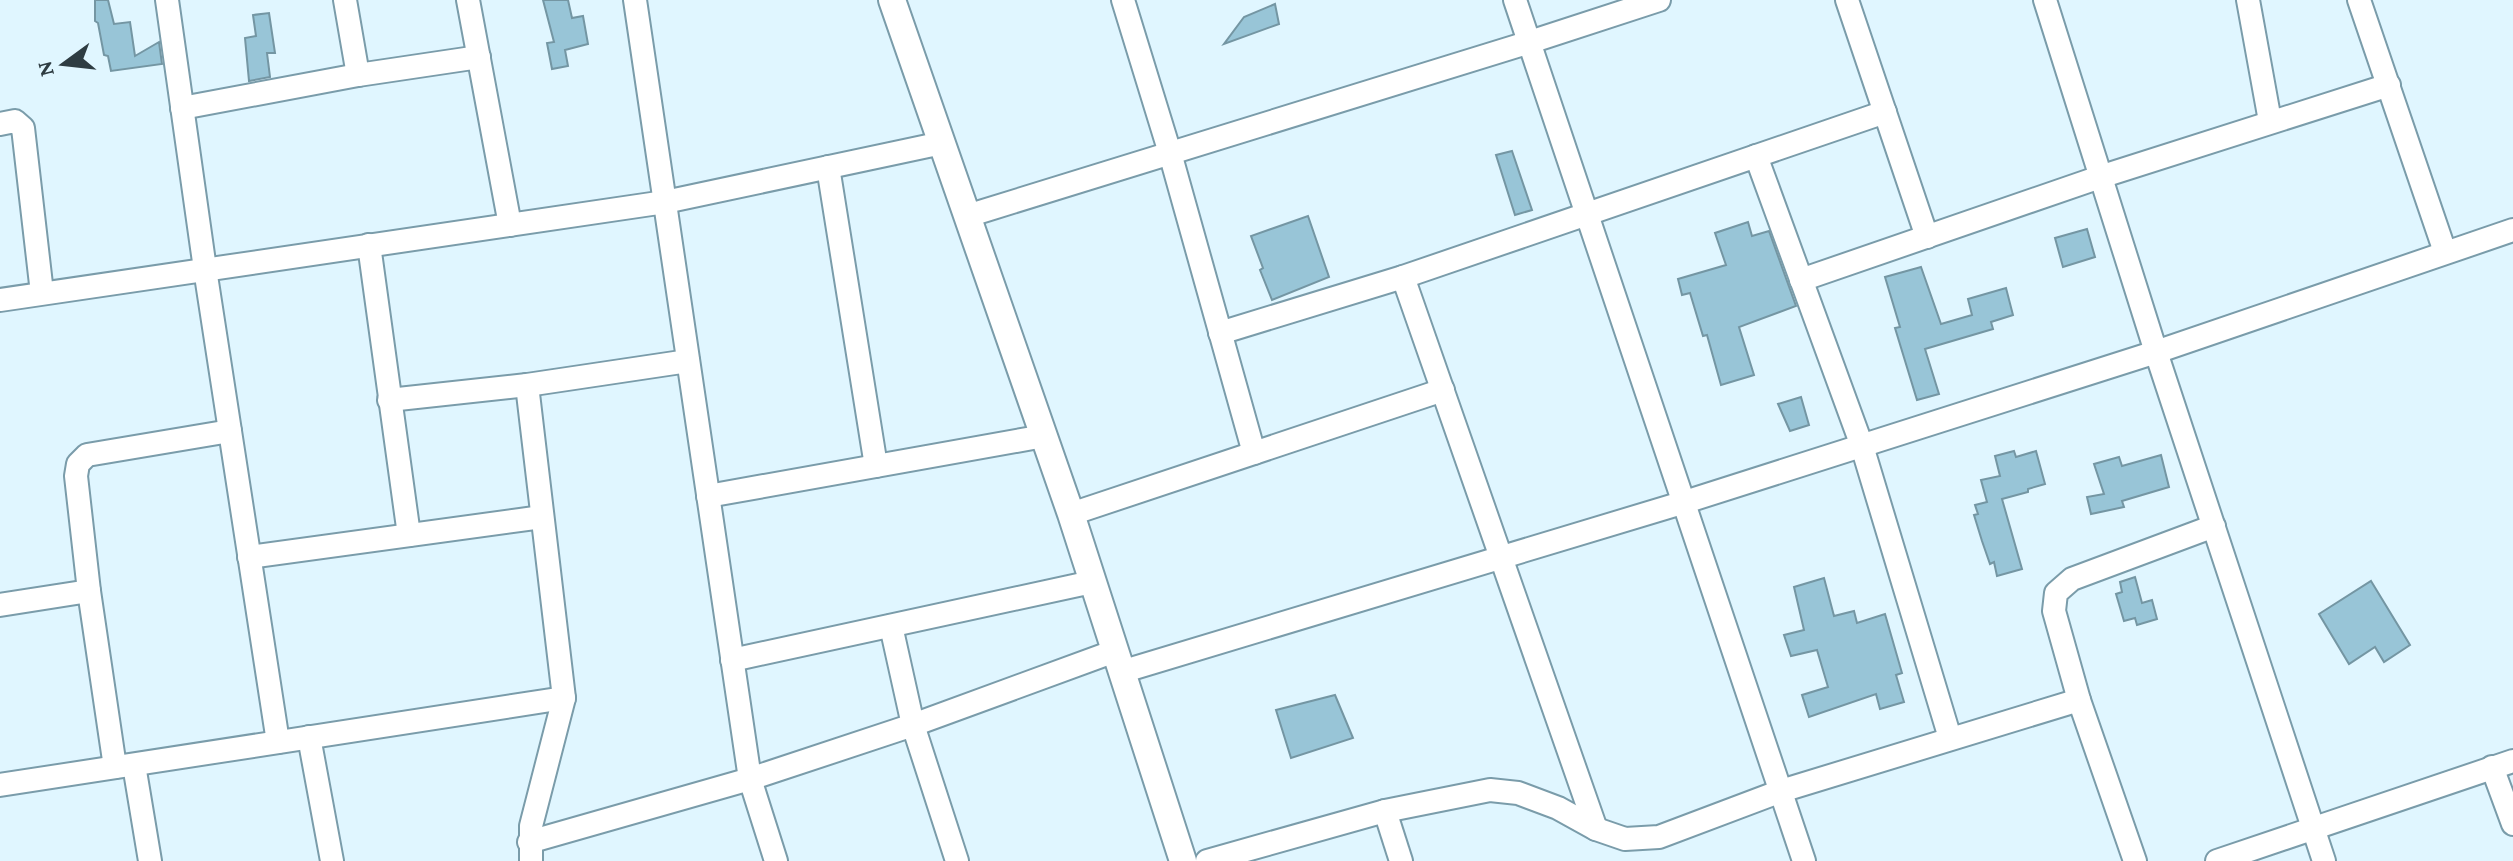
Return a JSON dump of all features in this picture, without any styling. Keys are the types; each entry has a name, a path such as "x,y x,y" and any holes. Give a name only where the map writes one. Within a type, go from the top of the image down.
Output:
{"street":[{"path":"167,0 278,742"},
{"path":"345,0 358,75"},
{"path":"468,0 510,225"},
{"path":"635,0 750,779 776,861"},
{"path":"892,0 1071,514 1183,861"},
{"path":"1123,0 1170,153 1254,453"},
{"path":"1515,0 1804,861"},
{"path":"967,216 1659,0"},
{"path":"1847,0 1927,237"},
{"path":"2045,0 2156,352 2324,861"},
{"path":"2359,0 2445,252"},
{"path":"2251,1 2270,121"},
{"path":"182,108 358,75 479,57"},
{"path":"1801,280 2100,177 2389,85"},
{"path":"1220,333 1403,277 1885,112"},
{"path":"0,124 15,121 23,128 42,293"},
{"path":"0,300 665,202 942,143"},
{"path":"1756,156 1862,446 1950,738"},
{"path":"828,167 876,466"},
{"path":"530,852 913,725 1118,662 1501,557 1685,502 2156,352 2513,230"},
{"path":"369,245 409,535"},
{"path":"1403,277 1596,829"},
{"path":"389,400 527,385 688,361"},
{"path":"527,385 564,698 530,852"},
{"path":"1071,514 1443,390"},
{"path":"150,861 124,766 89,591 76,476 78,464 87,455 230,431"},
{"path":"708,496 1044,436"},
{"path":"249,557 542,517"},
{"path":"2135,861 2079,700 2054,611 2056,593 2072,579 2214,526"},
{"path":"732,660 1092,582"},
{"path":"0,605 89,591"},
{"path":"891,626 913,725 957,861"},
{"path":"0,785 564,698"},
{"path":"1207,861 1385,811 1490,790 1518,793 1625,839 1659,837 1781,791 2079,700"},
{"path":"309,737 332,861"},
{"path":"2217,861 2502,764 2513,824"},
{"path":"1385,811 1401,861"}],"building":[{"path":"95,0 108,0 114,24 130,22 135,56 159,42 162,64 111,71 95,21"},
{"path":"543,0 568,0 572,18 583,16 588,44 565,50 568,66 552,69 547,43 554,42"},
{"path":"1275,4 1279,24 1224,44 1244,17"},
{"path":"269,13 275,53 267,53 270,77 249,81 245,38 256,36 253,15"},
{"path":"1512,151 1532,210 1515,215 1496,155"},
{"path":"1308,216 1329,277 1272,300 1251,236"},
{"path":"1748,222 1752,236 1769,231 1796,306 1739,327 1754,375 1721,385 1707,335 1703,336 1690,293 1682,295 1678,279 1726,265 1715,233"},
{"path":"2087,229 2095,257 2063,267 2055,238"},
{"path":"1921,267 1941,324 1972,315 1968,299 2006,288 2013,315 1991,322 1993,329 1925,349 1939,394 1917,400 1895,328 1900,327 1885,277"},
{"path":"1801,397 1809,425 1790,431 1778,404"},
{"path":"2014,451 2016,457 2036,451 2045,484 2002,499 2022,569 1997,576 1994,562 1990,564 1982,541 1974,515 1978,514 1975,505 1987,502 1981,480 2000,476 1995,456"},
{"path":"2161,455 2169,487 2122,501 2124,507 2091,514 2087,497 2104,494 2094,464 2119,457 2122,466"},
{"path":"2135,577 2142,603 2152,600 2157,619 2137,625 2135,618 2124,621 2116,594 2122,592 2120,582"},
{"path":"1824,578 1834,616 1854,611 1857,623 1885,614 1902,673 1896,675 1904,702 1880,709 1876,694 1809,717 1802,695 1828,687 1817,650 1791,656 1784,635 1804,630 1794,587"},
{"path":"2371,581 2410,645 2384,662 2375,647 2349,664 2319,614"},
{"path":"1335,695 1353,738 1291,758 1276,710"}]}
